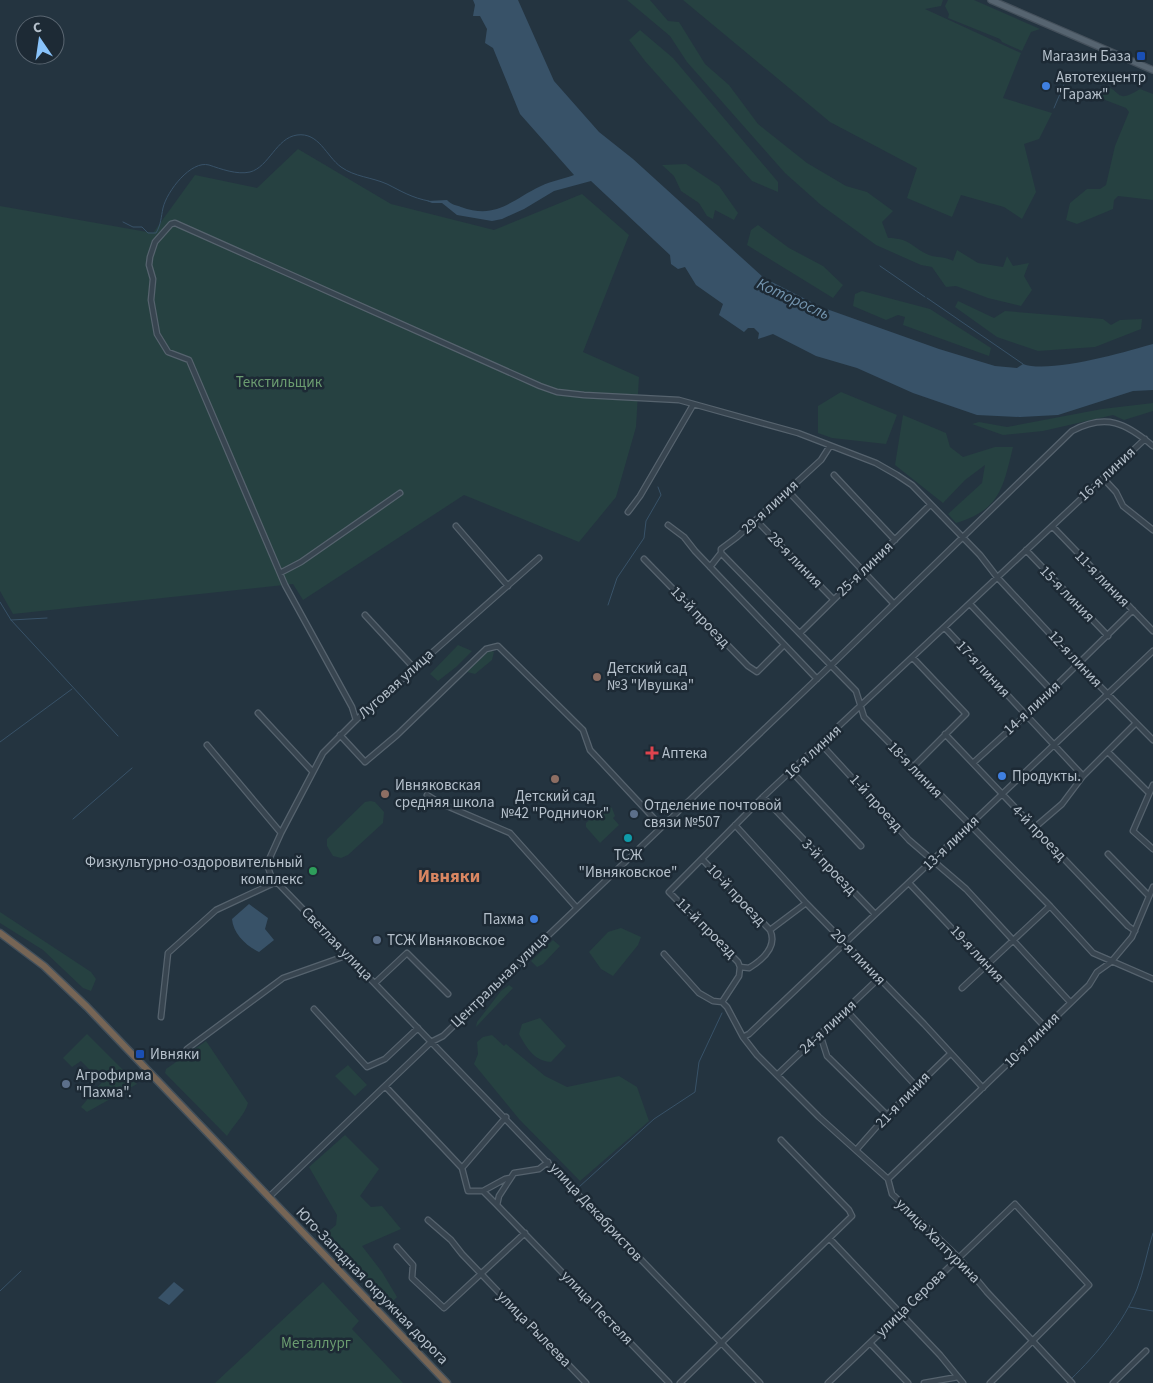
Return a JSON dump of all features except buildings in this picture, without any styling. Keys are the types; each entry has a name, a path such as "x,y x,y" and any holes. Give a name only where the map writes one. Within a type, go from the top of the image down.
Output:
{"highway":[{"path":"0,933 66,986 269,1197"},
{"name":"Юго-Западная окружная дорога","path":"269,1197 446,1383"}],"main road":[{"path":"992,0 1153,70"}],"street":[{"name":"12-я линия","path":"280,573 189,360 168,352 157,334 150,300 154,279 149,265 150,256 155,242 171,224 175,223 540,386 558,392 679,400 798,433 876,463 897,474 912,485 980,555 997,577 1078,664 1153,740"},
{"path":"628,512 640,496 693,405"},
{"name":"16-я линия","path":"669,892 763,797 792,772 1144,439 1124,425 1110,422 1092,424 1072,431 731,762"},
{"path":"1144,439 1153,446"},
{"name":"29-я линия","path":"710,567 721,553 721,549 756,520 821,460 830,446"},
{"path":"834,475 895,540"},
{"path":"1103,478 1116,492 1123,506 1153,530"},
{"path":"788,490 894,604"},
{"path":"356,720 352,707 280,573 301,562 400,492"},
{"name":"25-я линия","path":"800,633 930,505"},
{"name":"28-я линия","path":"756,520 833,600"},
{"path":"668,525 684,537 710,567 817,679"},
{"path":"456,526 508,586"},
{"name":"11-я линия","path":"1052,526 1153,631"},
{"name":"15-я линия","path":"1026,550 1108,636"},
{"name":"18-я линия","path":"721,553 856,691 864,717 912,768 1050,906 1093,953 1153,979"},
{"name":"Луговая улица","path":"281,833 323,753 356,720 539,558"},
{"name":"13-й проезд","path":"644,560 748,666 757,672 784,645"},
{"path":"970,604 1051,690"},
{"name":"14-я линия","path":"972,763 1026,715 1133,610"},
{"path":"365,615 414,668"},
{"name":"17-я линия","path":"945,628 1083,776"},
{"path":"340,736 365,762 397,735 486,649 496,646 501,647 583,730 590,750 662,827"},
{"name":"13-я линия","path":"743,1037 749,1034 845,944 1153,651"},
{"path":"912,768 966,714 913,658"},
{"path":"258,713 312,771"},
{"path":"1034,828 1062,804 1083,776 1136,723"},
{"name":"4-й проезд","path":"945,734 1128,926 1135,931"},
{"name":"1-й проезд","path":"821,744 909,840 966,889 1070,1002"},
{"path":"207,745 281,833"},
{"path":"1108,752 1149,793"},
{"name":"Центральная улица","path":"269,1197 431,1042 443,1036 576,907 731,762"},
{"path":"792,772 861,846"},
{"path":"1153,785 1133,832 1153,849"},
{"path":"427,795 440,803 510,833 576,907"},
{"name":"3-й проезд","path":"763,797 875,914"},
{"name":"20-я линия","path":"735,825 806,903 878,979 924,1024 983,1088"},
{"name":"Светлая улица","path":"281,833 267,864 269,873 431,1042"},
{"path":"1108,854 1149,896"},
{"name":"10-й проезд","path":"702,859 770,930"},
{"path":"161,1016 168,953 216,910 276,882"},
{"name":"19-я линия","path":"909,883 1044,1026"},
{"name":"10-я линия","path":"888,1179 983,1088 1044,1026 1089,985 1097,972 1111,962 1135,931 1153,887"},
{"name":"11-й проезд","path":"669,892 738,962 740,967"},
{"path":"664,954 700,992 712,1001 722,1002 739,976 740,967 749,968 771,949 773,936 770,930 806,903"},
{"path":"962,988 1050,906"},
{"path":"375,983 406,953 448,994"},
{"path":"187,1049 283,978 348,955"},
{"name":"24-я линия","path":"777,1075 878,979"},
{"name":"улица Халтурина","path":"722,1002 752,1050 819,1117 857,1149 888,1179 892,1194 958,1257 987,1292 1072,1383"},
{"path":"314,1009 367,1067 385,1059 418,1028"},
{"path":"846,1010 916,1086"},
{"path":"820,1034 827,1056 887,1115"},
{"name":"улица Декабристов","path":"431,1042 506,1117 668,1290 760,1383"},
{"name":"21-я линия","path":"857,1149 887,1115 950,1054"},
{"path":"385,1086 462,1168 506,1117"},
{"path":"680,1383 720,1341 830,1239 852,1214 781,1140"},
{"path":"497,1205 499,1196 514,1173 539,1170 548,1162"},
{"name":"улица Пестеля","path":"462,1168 468,1191 483,1192 497,1205 669,1383"},
{"path":"483,1192 510,1178"},
{"name":"улица Серова","path":"828,1383 1015,1204 1089,1285 1032,1340"},
{"name":"улица Рылеева","path":"428,1220 451,1240 586,1383"},
{"path":"398,1246 413,1265 412,1278 444,1308 525,1233"},
{"path":"830,1239 963,1383"},
{"path":"990,1383 1032,1340"},
{"path":"870,1343 908,1383"},
{"path":"1113,1383 1146,1351"},
{"path":"924,1383 958,1377"}],"green space":[{"path":"627,0 650,0 668,21 679,22 705,64 729,85 758,124 807,163 846,186 867,192 893,211 882,222 888,238 901,240 929,255 953,261 957,250 978,263 1003,267 1007,256 1013,266 1029,263 1024,276 1032,290 1021,306 988,298 956,286 946,287 932,267 921,265 876,245 821,205 785,173 687,62 670,36"},
{"path":"683,0 943,0 941,6 925,9 1021,53 1003,98 1052,113 1039,139 1024,144 1036,192 1022,219 1004,207 961,195 952,217 907,198 917,168 830,122"},
{"path":"948,0 974,0 1040,29 1031,32 1022,51 1002,42 1000,39 948,18 949,14 945,6"},
{"path":"640,30 673,58 778,182 778,192 752,181 645,61 629,40"},
{"path":"1101,87 1108,87 1121,96 1131,94 1140,89 1153,94 1153,200 1118,196 1114,200 1113,209 1077,224 1066,220 1070,203 1087,189 1100,189 1106,185 1115,146 1129,112 1126,108 1100,98"},
{"name":"Текстильщик","path":"298,149 391,204 494,230 582,194 629,235 583,352 639,377 636,427 616,497 579,542 464,495 303,600 293,584 13,614 0,591 0,206 153,233 195,175 257,188"},
{"path":"686,164 719,186 738,213 734,220 715,210 713,219 707,216 699,203 681,191 674,176 662,165"},
{"path":"758,225 789,248 823,266 843,285 833,298 747,245 751,230"},
{"path":"862,291 930,309 991,348 989,356 903,325 905,317 898,315 886,320 853,306 855,294"},
{"path":"958,301 994,318 1005,311 1103,319 1111,325 1120,320 1142,319 1141,329 1095,347 1038,351 997,337 955,307"},
{"path":"841,392 897,415 886,444 832,438 818,433 818,406"},
{"path":"1153,403 1153,411 1124,420 1113,415 1043,431 1003,435 972,424 979,422 1007,427 1102,409"},
{"path":"903,415 946,433 950,447 963,457 995,447 1013,447 1002,486 991,504 971,518 956,523 948,514 982,483 985,465 965,480 943,503 895,465"},
{"path":"458,645 472,651 438,681 430,674"},
{"path":"490,650 494,652 492,660 475,674 467,672"},
{"path":"365,802 375,802 384,812 383,823 348,855 341,858 333,856 327,846 327,839"},
{"path":"606,804 612,808 615,816 613,818 619,825 600,843 586,827 586,823"},
{"path":"0,912 91,972 96,979 91,991 83,988 43,950 0,923"},
{"path":"621,928 641,937 638,945 613,976 601,969 589,952 608,932"},
{"path":"553,940 560,946 543,964 537,967 531,961"},
{"path":"509,985 513,988 476,1027 477,1022 501,991"},
{"path":"540,1018 566,1046 551,1062 535,1056 519,1034 522,1024"},
{"path":"87,1034 137,1084 87,1112 81,1107 102,1082 81,1061 72,1067 63,1058"},
{"path":"492,1035 545,1076 567,1087 619,1076 637,1087 649,1121 580,1181 519,1119 474,1064 478,1054 477,1042 483,1037"},
{"path":"206,1041 248,1103 242,1116 227,1136 165,1073 166,1069"},
{"path":"348,1065 367,1085 355,1096 335,1076"},
{"path":"345,1135 379,1169 360,1196 371,1207 382,1206 401,1229 362,1246 382,1272 397,1297 387,1307 323,1236 336,1225 337,1215 309,1167"},
{"name":"Металлург","path":"323,1282 359,1321 352,1329 403,1383 215,1383"}],"water":[{"name":"Которосль","path":"473,0 518,0 554,81 599,132 633,159 764,278 821,307 939,349 995,366 1017,368 1023,364 1050,366 1068,364 1153,344 1153,390 1133,391 1058,415 1020,417 977,415 913,393 857,368 816,356 773,334 758,339 759,333 754,328 748,328 744,332 719,315 723,304 696,285 685,267 678,269 671,264 670,255 591,181 554,191 524,209 502,219 492,221 457,215 442,203 427,201 447,200 454,205 474,210 494,210 545,184 574,175 520,114 493,48 485,43 487,29 480,16 473,16 475,5"},
{"path":"249,904 268,918 265,929 274,940 259,952 241,938 233,924 232,919"},
{"path":"174,1282 184,1290 169,1305 158,1298"}],"waterway":[{"path":"1054,108 1065,82"},
{"path":"123,222 133,227 142,227 148,233 156,233 169,193 181,178 195,167 209,165 234,172 250,172 262,165 283,141 297,135 305,135 317,141 346,170 429,201"},
{"path":"880,266 925,297"},
{"path":"927,298 1023,364"},
{"path":"608,605 617,578 644,538 646,521 661,495 658,487"},
{"path":"0,602 11,620 118,736"},
{"path":"11,620 47,618"},
{"path":"0,742 72,689"},
{"path":"73,819 132,768"},
{"path":"579,1187 654,1119 695,1092 699,1062 722,1013"},
{"path":"1071,1379 1100,1348 1125,1313 1139,1282 1153,1233"},
{"path":"0,1291 21,1271"},
{"path":"1129,1307 1153,1311"}],"place":[{"name":"Магазин База","path":"1141,56"},
{"name":"Автотехцентр \"Гараж\"","path":"1046,86"},
{"name":"Детский сад №3 \"Ивушка\"","path":"597,677"},
{"name":"Аптека","path":"652,753"},
{"name":"Продукты.","path":"1002,776"},
{"name":"Детский сад №42 \"Родничок\"","path":"555,779"},
{"name":"Ивняковская средняя школа","path":"385,794"},
{"name":"Отделение почтовой связи №507","path":"634,814"},
{"name":"ТСЖ \"Ивняковское\"","path":"628,838"},
{"name":"Физкультурно-оздоровительный комплекс","path":"313,871"},
{"name":"Пахма","path":"534,919"},
{"name":"ТСЖ Ивняковское","path":"377,940"},
{"name":"Ивняки","path":"140,1054"},
{"name":"Агрофирма \"Пахма\".","path":"66,1084"}],"district":[{"name":"Ивняки","path":"449,876"}]}
